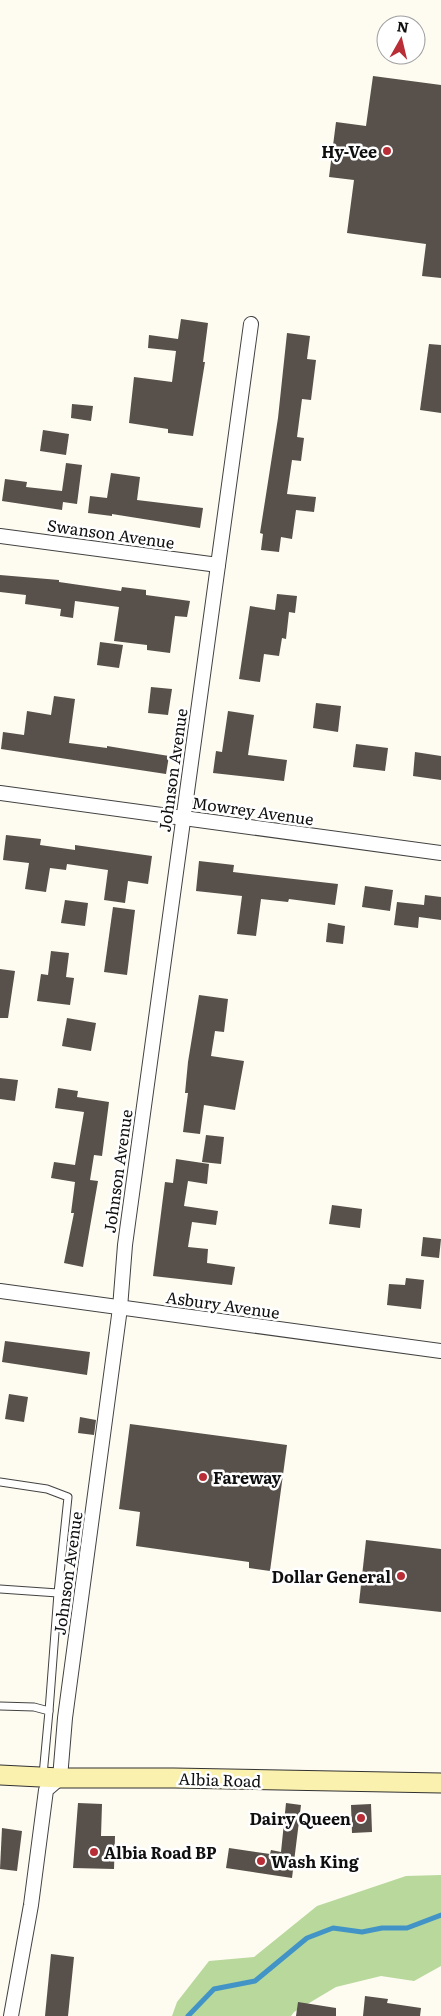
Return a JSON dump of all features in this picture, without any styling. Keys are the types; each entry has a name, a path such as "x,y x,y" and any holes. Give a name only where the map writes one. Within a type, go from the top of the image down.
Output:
{"street":[{"name":"Johnson Avenue","path":"51,1777 65,1718 120,1308 125,1244 251,324"},
{"name":"Swanson Avenue","path":"0,536 218,565"},
{"name":"Mowrey Avenue","path":"0,792 441,853"},
{"name":"Asbury Avenue","path":"0,1291 441,1351"},
{"name":"Albia Road","path":"0,1775 441,1783"},
{"path":"11,2016 31,1905 46,1790 51,1777"}],"lane":[{"path":"0,1482 47,1489 68,1497 49,1711 51,1777"},
{"path":"0,1589 58,1593"},
{"path":"0,1706 34,1707 49,1711"}],"green space":[{"path":"441,1875 441,1966 414,1981 381,1976 336,1987 294,2012 291,2016 172,2016 177,2002 209,1961 254,1957 317,1906 406,1876"}],"building":[{"name":"Hy-Vee","path":"373,76 441,85 441,278 422,276 426,244 347,233 354,180 329,177 336,122 366,126"},
{"path":"181,319 208,323 203,362 205,362 193,436 168,433 168,429 129,423 134,377 172,382 176,351 148,348 149,335 178,339"},
{"path":"287,333 310,336 307,359 316,360 311,400 302,399 297,437 304,438 301,461 292,460 287,494 316,497 314,512 296,510 292,539 281,537 279,552 261,550 263,534 260,533 278,418"},
{"path":"429,344 441,345 441,413 420,410"},
{"path":"72,404 93,406 91,421 71,418"},
{"path":"43,430 69,434 66,455 40,451"},
{"path":"66,463 82,465 77,504 63,502 62,510 2,501 5,479 27,482 26,487 62,491"},
{"path":"111,473 140,477 137,500 203,508 200,528 112,514 112,516 88,513 90,496 107,498"},
{"path":"0,575 59,580 59,582 121,591 122,587 146,590 146,595 190,601 187,617 175,616 170,653 147,650 147,645 114,641 119,607 75,601 73,618 60,616 61,609 25,604 26,595 0,592"},
{"path":"277,594 297,596 295,613 289,612 286,639 282,638 279,656 264,654 260,682 239,679 250,606 275,610"},
{"path":"100,642 123,645 119,668 97,665"},
{"path":"151,687 172,689 168,715 148,713"},
{"path":"54,696 75,699 69,743 107,748 107,746 169,756 166,774 1,749 3,732 24,735 27,711 51,715"},
{"path":"316,703 341,706 338,732 313,728"},
{"path":"228,711 254,715 248,755 287,760 284,781 213,773 216,751 222,752"},
{"path":"356,744 388,748 385,771 353,767"},
{"path":"415,752 441,756 441,780 413,776"},
{"path":"6,835 41,839 40,845 75,850 75,845 152,856 148,884 128,881 125,903 104,900 108,870 67,864 66,870 50,868 46,892 25,889 29,863 3,860"},
{"path":"199,861 234,865 233,872 338,884 335,905 289,899 288,902 261,899 256,936 237,934 242,896 196,891"},
{"path":"365,886 393,890 390,911 362,907"},
{"path":"425,895 441,897 441,920 419,917 418,928 394,925 397,902 424,905"},
{"path":"65,900 88,903 85,926 61,923"},
{"path":"113,907 135,910 127,975 104,972"},
{"path":"328,923 345,926 343,944 326,942"},
{"path":"51,951 69,953 66,977 74,978 70,1005 37,1001 41,974 48,975"},
{"path":"0,969 15,971 8,1018 0,1018"},
{"path":"199,995 228,999 224,1032 215,1031 211,1056 244,1061 235,1110 204,1105 200,1134 183,1132 188,1093 185,1093 188,1062"},
{"path":"67,1018 96,1023 91,1051 62,1046"},
{"path":"0,1078 18,1080 15,1101 0,1099"},
{"path":"58,1088 78,1091 77,1097 109,1102 102,1156 94,1155 90,1180 98,1181 83,1267 64,1263 74,1213 71,1213 75,1182 51,1178 54,1162 75,1165 84,1112 55,1108"},
{"path":"206,1135 224,1137 221,1164 202,1162"},
{"path":"176,1159 209,1164 207,1184 188,1181 184,1206 218,1211 216,1225 192,1222 188,1247 208,1249 207,1263 235,1267 232,1285 153,1276 165,1182 173,1183"},
{"path":"332,1205 362,1209 360,1228 329,1224"},
{"path":"423,1237 441,1239 439,1258 421,1256"},
{"path":"406,1278 424,1280 421,1309 387,1305 389,1284 405,1285"},
{"path":"5,1341 90,1352 87,1375 2,1362"},
{"path":"9,1394 28,1397 24,1422 5,1419"},
{"path":"80,1417 96,1420 94,1435 78,1433"},
{"name":"Fareway","path":"130,1424 287,1445 270,1571 249,1568 249,1562 136,1546 140,1512 119,1509"},
{"name":"Dollar General","path":"366,1540 441,1549 441,1612 359,1603"},
{"name":"Albia Road BP","path":"78,1803 102,1804 101,1836 115,1836 114,1869 73,1868"},
{"name":"Wash King","path":"286,1803 301,1805 292,1878 226,1868 229,1848 270,1854 271,1850 281,1852"},
{"name":"Dairy Queen","path":"371,1804 372,1832 352,1833 351,1805"},
{"path":"2,1828 22,1831 17,1871 0,1869"},
{"path":"51,1954 74,1957 68,2016 45,2016"},
{"path":"365,1996 388,1999 387,2003 421,2008 420,2016 363,2016"},
{"path":"298,2002 336,2008 336,2016 296,2016"}],"waterway":[{"path":"188,2016 214,1989 255,1981 307,1938 333,1928 362,1932 382,1928 407,1928 441,1915"}],"place":[{"name":"Hy-Vee","path":"387,151"},
{"name":"Fareway","path":"203,1477"},
{"name":"Dollar General","path":"401,1576"},
{"name":"Dairy Queen","path":"361,1818"},
{"name":"Albia Road BP","path":"94,1852"},
{"name":"Wash King","path":"261,1861"}]}
